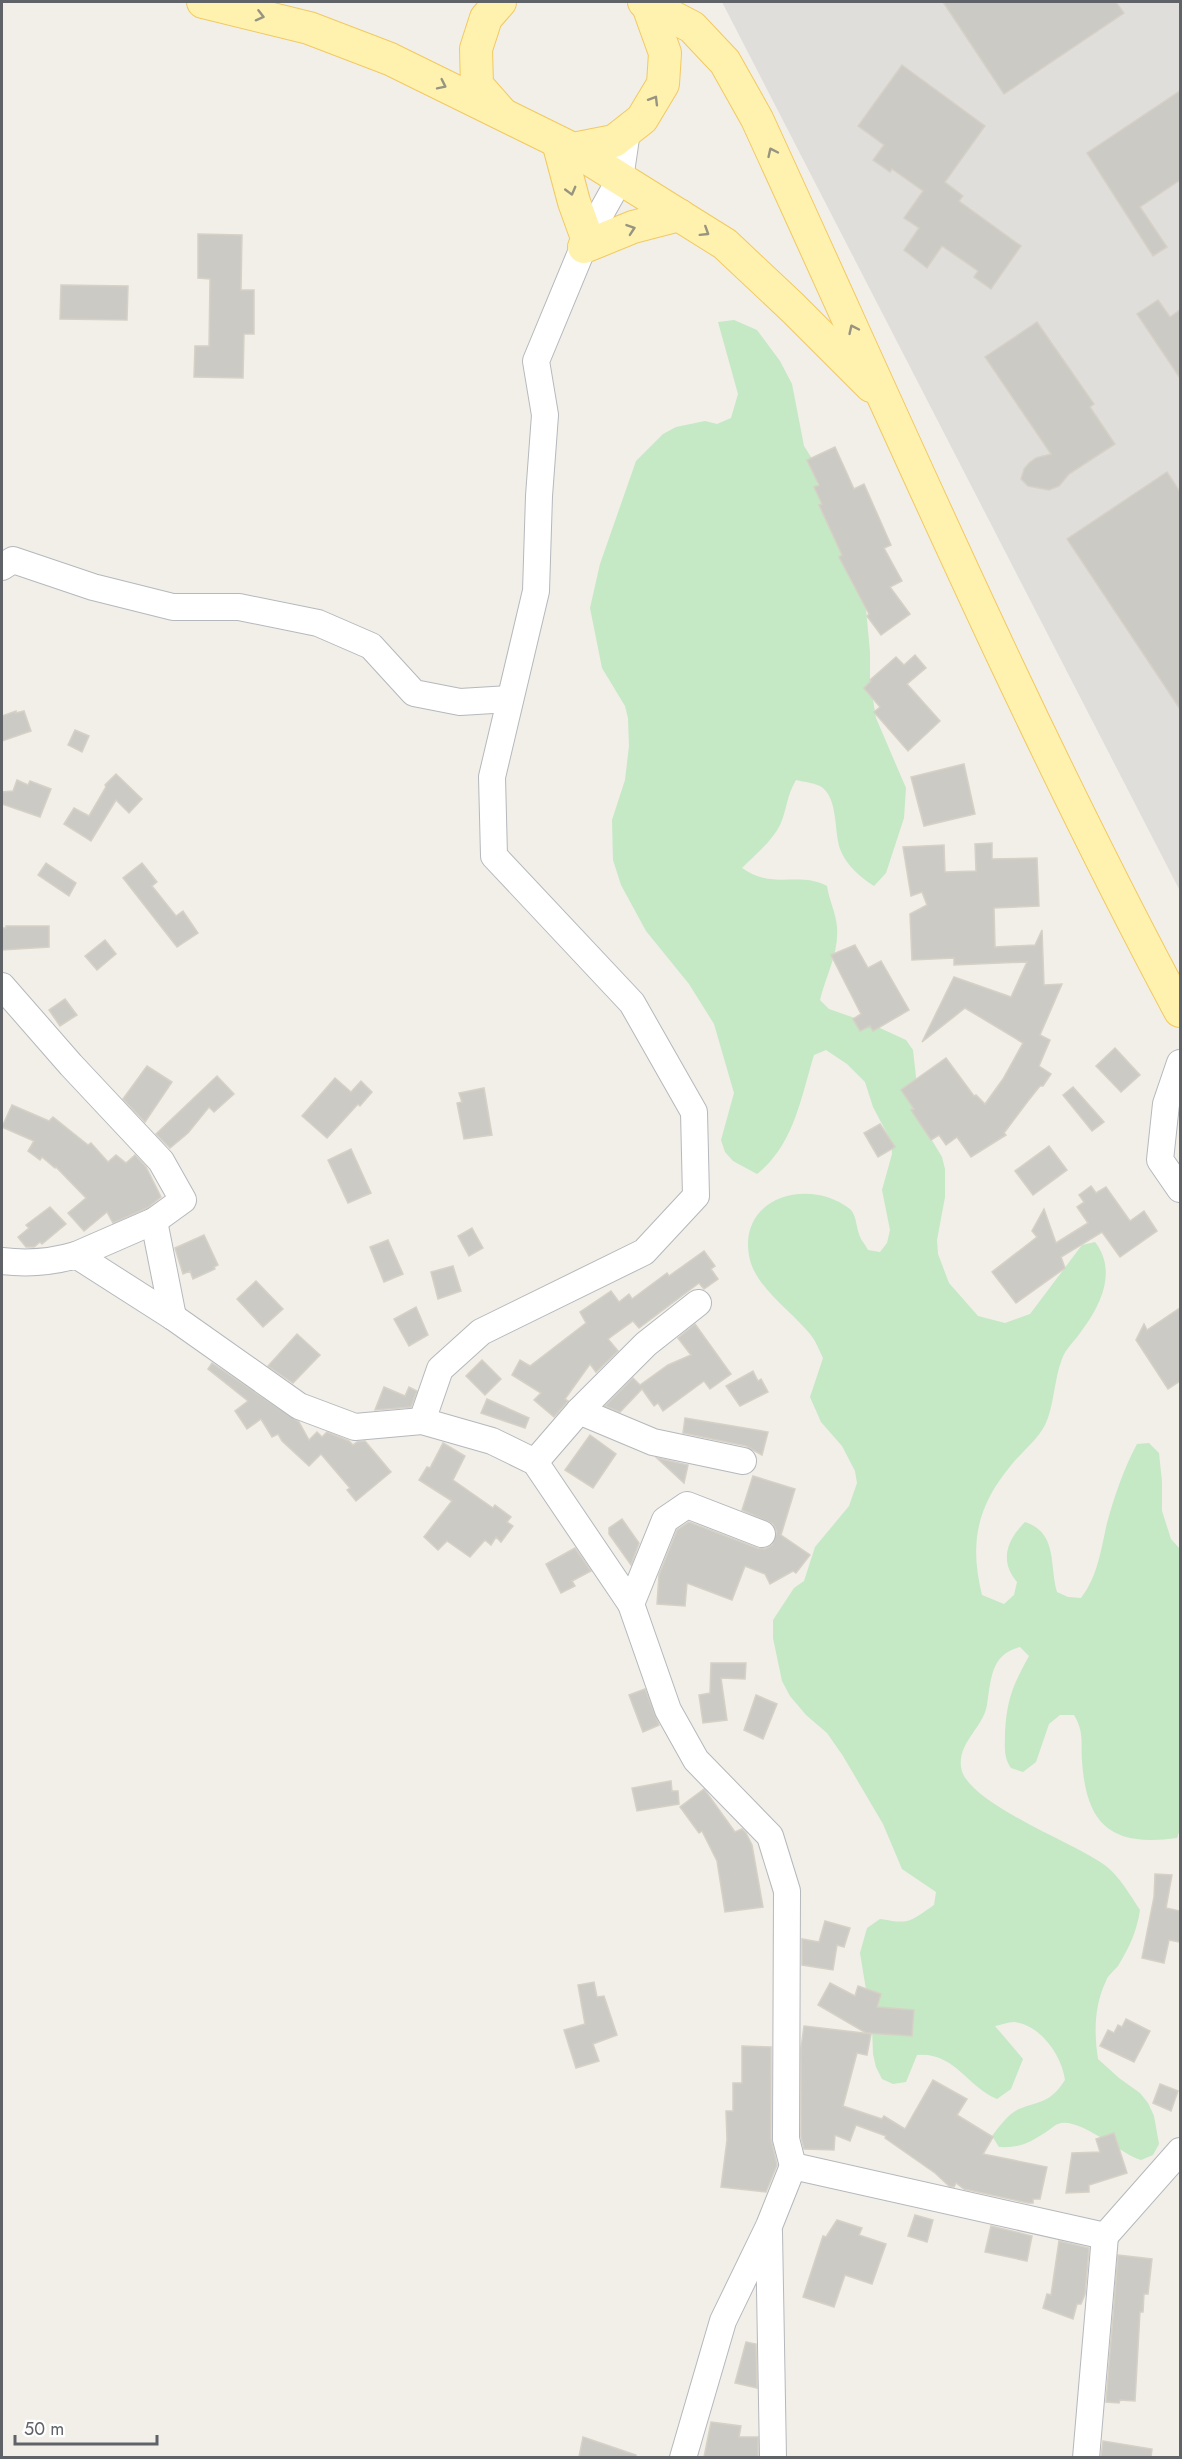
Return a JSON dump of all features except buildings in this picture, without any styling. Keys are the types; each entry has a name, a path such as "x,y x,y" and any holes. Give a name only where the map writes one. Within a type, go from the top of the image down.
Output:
{"main road":[{"path":"203,2 309,28 390,59 566,145 725,244 886,401"},
{"path":"500,2 486,18 476,49 477,85 504,116"},
{"path":"566,145 614,141 642,119 663,84 664,53 646,2"},
{"path":"646,2 692,27 726,62 757,119 1035,722 1126,909 1180,1011"},
{"path":"566,145 574,202 586,242 679,215"}],"street":[{"path":"422,1421 440,1368 481,1332 644,1252 696,1196 694,1112 632,1002 494,856 492,777 536,591 539,496 545,415 536,361 586,242 620,179 627,131"},
{"path":"5,564 173,607 239,607 318,623 371,646 414,693 460,702 510,699"},
{"path":"2,986 71,1065 161,1161 183,1200 154,1221 76,1255 57,1261 32,1264 2,1261"},
{"path":"1180,1063 1166,1104 1160,1160 1180,1189"},
{"path":"154,1221 173,1317"},
{"path":"76,1255 173,1317 299,1406 355,1427 422,1421 492,1441 535,1462 631,1604 668,1710 696,1760 770,1836 787,1891 786,2139 793,2166 769,2226 723,2321 683,2457"},
{"path":"535,1462 579,1411 646,1344 698,1303"},
{"path":"579,1411 653,1442 743,1461"},
{"path":"631,1604 665,1520 687,1505 762,1533"},
{"path":"1086,2457 1105,2236 1180,2151"},
{"path":"793,2166 1105,2236"},
{"path":"769,2226 773,2457"}],"shaded area":[{"path":"722,2 1180,2 1180,891"}],"green space":[{"path":"734,320 757,330 780,361 792,384 804,446 811,457 826,519 863,577 870,652 870,681 876,718 906,788 904,818 886,873 874,886 854,870 840,849 833,808 828,794 817,785 796,780 777,831 742,868 764,878 806,880 827,886 836,922 837,937 820,1000 829,1009 869,1023 906,1040 913,1050 921,1122 942,1157 945,1169 945,1197 937,1240 938,1254 949,1283 978,1316 1005,1323 1030,1314 1082,1245 1095,1242 1102,1253 1105,1265 1106,1277 1100,1300 1064,1355 1045,1425 1000,1480 984,1510 979,1525 976,1558 982,1595 1004,1604 1014,1595 1017,1582 1008,1566 1008,1551 1014,1536 1025,1522 1036,1527 1048,1542 1057,1592 1068,1597 1081,1598 1095,1571 1116,1493 1137,1444 1149,1443 1159,1453 1162,1511 1171,1539 1180,1549 1180,1829 1177,1838 1154,1840 1119,1835 1097,1816 1089,1801 1082,1760 1081,1732 1074,1715 1060,1715 1049,1724 1036,1762 1023,1772 1011,1768 1005,1751 1007,1710 1015,1684 1029,1656 1020,1647 1003,1655 994,1669 985,1713 967,1742 961,1758 961,1767 967,1781 981,1795 1024,1822 1106,1866 1120,1881 1140,1910 1129,1946 1102,1990 1097,2010 1096,2039 1098,2059 1140,2093 1154,2116 1159,2144 1153,2155 1141,2160 1087,2130 1066,2123 1056,2125 1024,2144 999,2147 992,2136 1007,2118 1019,2109 1050,2097 1065,2080 1055,2052 1041,2035 1024,2024 1009,2022 995,2026 1023,2059 1011,2089 997,2099 986,2093 951,2064 930,2055 917,2055 906,2082 893,2084 882,2079 873,2054 872,2026 860,1953 867,1928 880,1919 903,1922 913,1919 934,1905 936,1892 902,1869 883,1824 843,1756 827,1733 806,1715 790,1696 782,1681 773,1638 773,1620 794,1588 804,1581 815,1547 849,1506 857,1483 855,1471 842,1446 821,1422 810,1397 823,1358 810,1334 760,1280 750,1260 748,1239 753,1221 764,1208 779,1199 796,1194 815,1194 833,1199 850,1209 854,1215 859,1235 868,1250 880,1252 887,1243 890,1230 882,1190 892,1154 891,1141 873,1107 865,1082 847,1064 826,1050 814,1055 788,1135 770,1162 757,1174 733,1161 725,1152 721,1140 734,1093 714,1024 689,984 646,931 621,885 613,860 612,820 625,780 629,746 628,718 625,706 602,668 590,608 600,564 636,461 663,434 676,427 705,421 717,424 731,418 738,394 718,322"}]}
